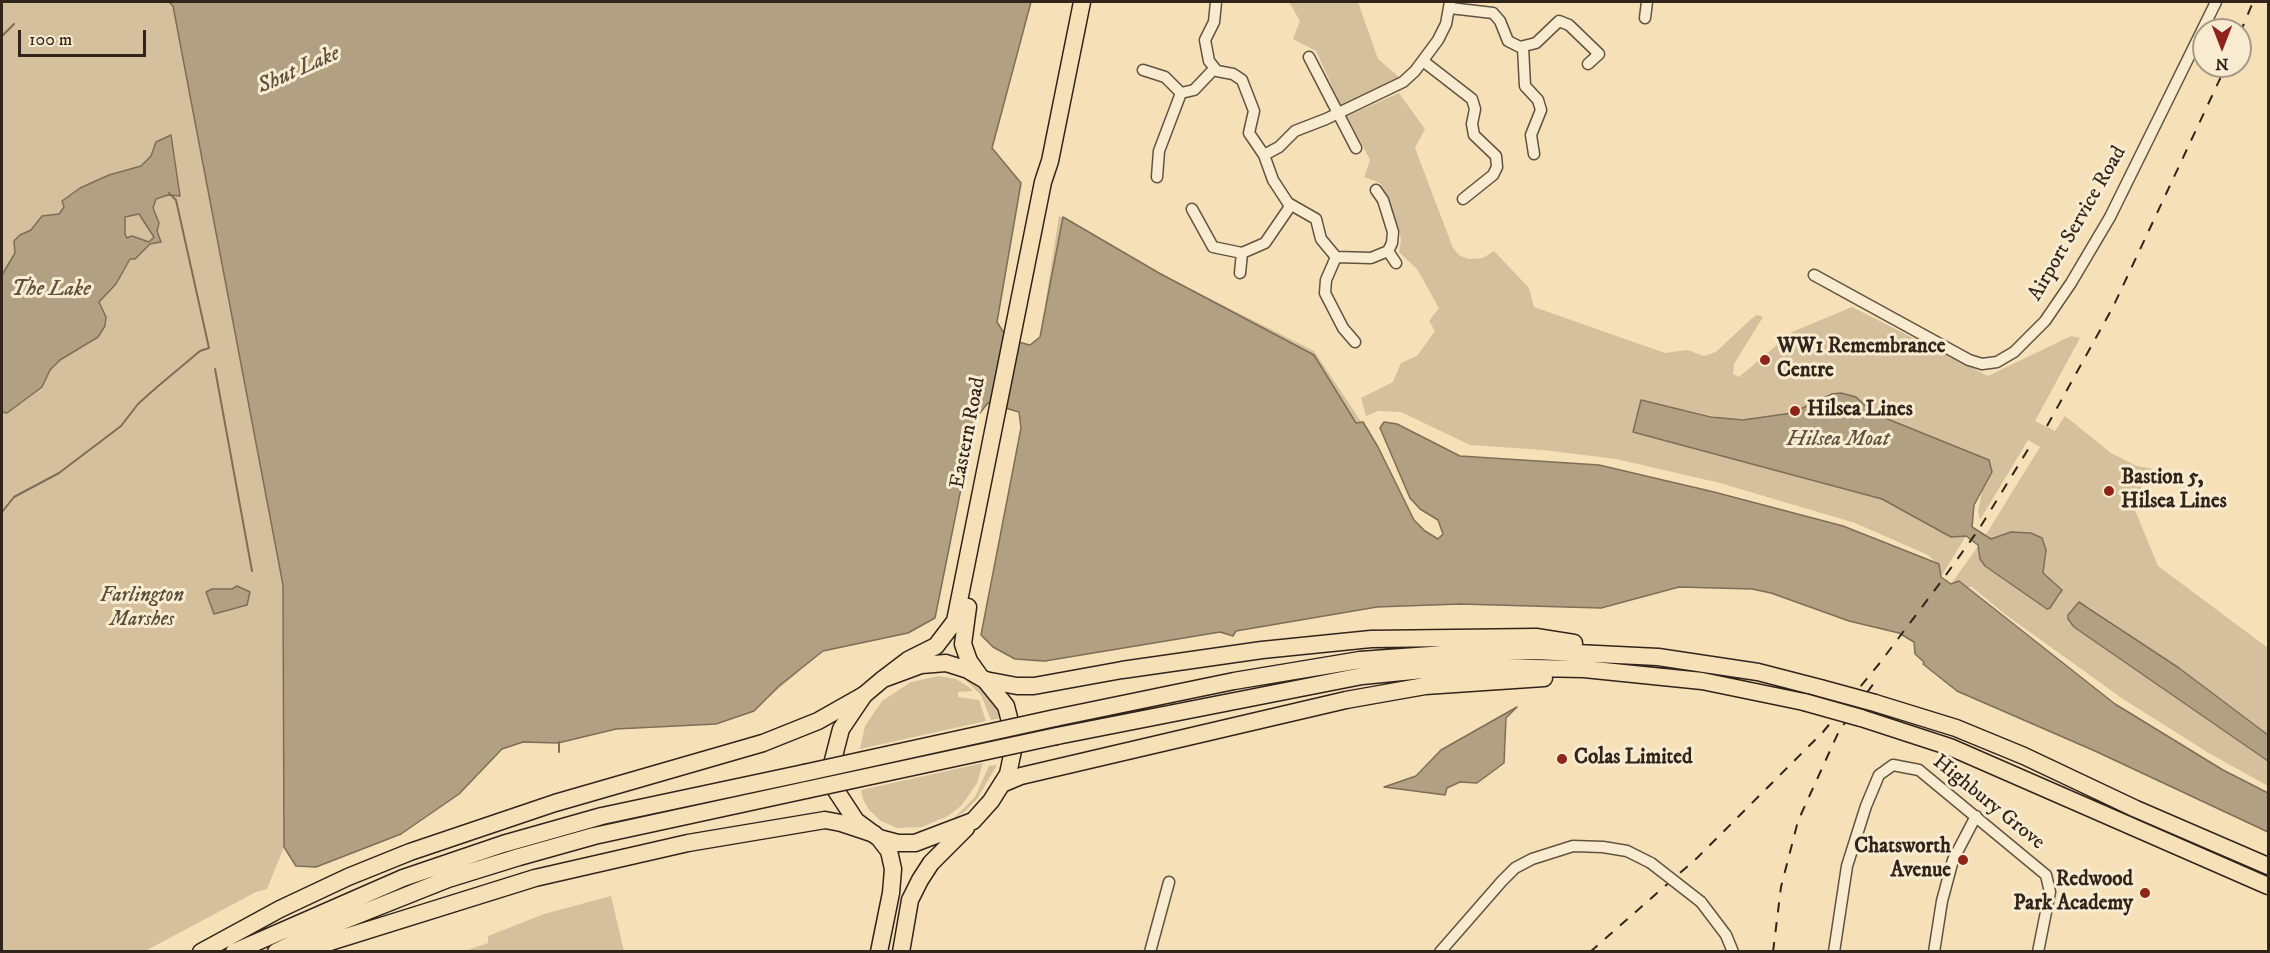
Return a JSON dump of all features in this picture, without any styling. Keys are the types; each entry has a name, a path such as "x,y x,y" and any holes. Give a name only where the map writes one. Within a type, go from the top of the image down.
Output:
{"main road":[{"name":"Eastern Road","path":"883,679 908,660 931,650 952,627 992,458 1021,313 1051,183 1050,161 1082,2"},
{"name":"Eastern Road","path":"983,678 965,653 963,638 992,458"},
{"path":"201,951 290,904 410,852 555,803 764,743 824,718 864,695 883,679 921,665 939,663 960,667 983,678 1017,686 1034,686 1122,670 1262,650 1371,639 1464,636 1536,637 1758,672 1875,703 1956,728 2024,756 2136,809 2268,866"},
{"path":"276,951 325,928 417,891 519,857 1055,718 1234,681 1360,660 1509,651 1658,657"},
{"path":"234,951 403,878 503,844 602,816 1057,736 1362,676 1423,669 1535,668 1653,675 1702,681 1804,702 1950,747 2268,886"},
{"path":"1002,784 1021,776 1346,700 1425,686 1503,680 1653,675"},
{"path":"901,951 910,900 920,880 931,862 973,821 1002,784 1014,749 1013,730 1006,706 983,678"},
{"path":"864,695 841,729 831,774 840,801 856,821 877,836 889,851 894,869 879,951"},
{"path":"298,951 535,879 688,843 825,820 841,823 898,843 915,843 973,821"}],"street":[{"path":"1216,2 1214,22 1205,45 1206,55 1214,69 1236,75 1242,80 1254,111 1248,128 1264,155 1276,186 1291,205 1316,219 1321,239 1336,257 1365,259 1388,251 1392,243 1393,232 1383,200 1376,190"},
{"path":"1645,18 1647,2"},
{"name":"Airport Service Road","path":"1814,275 1969,360 1982,364 1997,362 2014,352 2045,321 2071,283 2110,217 2217,2"},
{"path":"1264,155 1279,147 1295,130 1337,114 1402,82 1423,61 1444,31 1450,5 1490,11 1500,21 1508,41 1523,47 1536,43 1558,21 1573,27 1599,54 1588,64"},
{"path":"1523,47 1526,86 1540,104 1541,110 1531,135 1534,154"},
{"path":"1309,57 1356,148"},
{"path":"1423,61 1472,99 1475,109 1472,124 1474,135 1497,158 1497,167 1493,175 1463,199"},
{"path":"1181,93 1194,90 1214,69"},
{"path":"1143,70 1165,77 1181,93"},
{"path":"1157,177 1159,151 1181,93"},
{"path":"1192,209 1213,247 1242,253 1265,243 1291,205"},
{"path":"1388,251 1396,263"},
{"path":"1240,273 1242,253"},
{"path":"1336,257 1324,289 1343,328 1355,342"},
{"name":"Highbury Grove","path":"1833,951 1847,866 1873,788 1879,775 1893,765 1919,770 2046,875 2050,892 2038,951"},
{"path":"1935,951 1942,901 1953,860 1976,816"},
{"path":"1440,951 1515,868 1532,859 1574,846 1627,851 1650,862 1701,902 1726,935 1733,951"},
{"path":"1150,951 1169,882"}],"green space":[{"name":"Farlington Marshes","path":"2,2 524,2 829,405 1036,398 1227,634 1220,632 1038,662 1015,659 993,647 981,635 1021,428 1019,412 988,403 975,419 935,618 908,633 823,651 750,713 711,724 616,729 558,743 523,742 502,749 459,794 426,812 299,856 284,847 267,889 256,892 145,951 2,952"},
{"path":"1289,2 1358,2 1378,59 1400,78 1341,106 1316,51 1293,39 1300,21"},
{"path":"1399,93 1425,129 1415,148 1453,248 1460,256 1469,259 1483,258 1494,251 1529,288 1534,307 1665,353 1687,350 1704,356 1716,352 1757,315 1763,317 1734,364 1733,374 1739,377 1792,332 1852,307 1988,376 2071,336 2080,338 2035,421 2055,431 2065,416 2111,453 2137,466 2153,469 2132,503 2158,566 2268,648 2268,735 2180,668 2086,605 2071,609 2068,615 2074,627 2268,761 2268,786 2207,752 2123,699 2006,615 1972,587 1966,587 2115,704 2223,770 2268,793 2252,799 1958,601 1448,567 1030,345 1040,337 1059,216 1159,273 1314,351 1378,447 1414,520 1438,539 1443,534 1438,520 1420,509 1410,498 1380,428 1384,422 1397,424 1460,456 1599,465 1843,526 1937,563 1928,555 1855,523 1720,483 1616,459 1543,450 1470,445 1401,412 1378,411 1366,416 1361,398 1393,382 1401,363 1417,356 1435,331 1429,321 1439,308 1417,269 1399,252 1401,240 1399,229 1380,183 1364,177 1370,160 1347,116","holes":["1641,400 1727,419 1751,419 1792,413 1982,492 1978,512 1980,520 2028,440 2040,447 1985,536 1991,539 2011,532 2021,532 2042,538 2046,550 2043,573 2060,588 2061,594 2051,608 2047,609 1985,566 1980,559 1979,545 1951,584 1941,577 1966,536 1951,537 1882,499 1854,490 1633,431"]},
{"path":"939,676 956,679 969,687 973,691 958,692 958,697 979,700 986,721 860,749 865,726 882,701 911,682"},
{"path":"964,676 979,685 993,701 1001,718 991,720 981,695 963,678"},
{"path":"983,763 977,783 962,805 948,816 922,827 897,828 881,821 869,810 863,799 861,790"},
{"path":"997,765 977,799 951,821 975,797 989,766"},
{"path":"611,896 624,951 465,951 488,943 488,936 544,914"}],"water":[{"name":"Shut Lake","path":"169,2 1031,2 992,148 1021,183 997,322 1004,333 1003,338 1030,345 1040,337 1063,217 1159,273 1314,355 1356,423 1363,422 1414,520 1438,539 1443,534 1438,520 1420,509 1410,498 1380,428 1384,422 1397,424 1460,456 1599,465 1843,526 1939,564 1941,577 1951,584 1959,581 2115,704 2223,770 2268,793 2268,832 2095,751 1957,691 1923,664 1924,662 1915,654 1914,642 1899,633 1849,621 1771,593 1752,589 1679,587 1601,608 1460,604 1377,607 1236,631 1233,636 1220,632 1045,661 1015,659 993,647 981,635 1021,428 1019,412 988,403 975,419 935,618 908,633 823,651 779,686 754,711 716,724 616,729 558,743 523,742 502,749 459,794 401,834 316,867 296,866 284,847 283,585 173,6"},
{"name":"The Lake","path":"171,135 180,196 168,195 156,199 153,208 159,223 157,231 161,242 150,244 135,259 130,259 116,284 99,302 106,317 105,326 98,337 60,360 50,370 42,387 7,413 2,412 2,275 15,253 14,241 31,230 42,216 59,214 64,207 62,201 80,188 109,175 141,166 151,156 156,142","holes":["139,214 154,237 149,242 132,236 127,238 125,217"]},
{"name":"Hilsea Moat","path":"1841,393 1856,397 1870,410 1890,420 1989,460 1992,472 1974,505 1972,527 1991,539 2011,532 2031,533 2042,538 2046,550 2043,573 2062,590 2050,608 2047,609 1985,566 1980,559 1978,545 1966,536 1951,537 1882,499 1633,432 1641,400 1711,417 1743,420 1792,413 1832,394"},
{"path":"237,586 250,592 247,605 214,614 206,592 212,589 232,589"},
{"path":"2079,602 2179,668 2268,735 2268,761 2074,627 2068,615"},
{"path":"1517,707 1506,718 1504,763 1477,783 1460,782 1447,788 1445,795 1384,787 1416,776 1441,750"}],"waterway":[{"path":"2,36 14,24"},
{"path":"2,512 14,497 59,473 121,426 138,404 157,387 200,351 209,348 176,200 169,193"},
{"path":"215,369 252,571"},
{"path":"559,742 559,752"}],"railway":[{"path":"2246,18 2253,2"},
{"path":"2047,426 2113,307 2220,78"},
{"path":"1590,952 1697,858 1823,732 1879,664 1943,579 1979,529 2032,443"},
{"path":"1773,952 1781,887 1798,821 1839,731 1874,683"}],"place":[{"name":"WW1 Remembrance Centre","path":"1765,360"},
{"name":"Hilsea Lines","path":"1795,411"},
{"name":"Bastion 5, Hilsea Lines","path":"2109,491"},
{"name":"Colas Limited","path":"1562,759"},
{"name":"Chatsworth Avenue","path":"1963,860"},
{"name":"Redwood Park Academy","path":"2145,893"}]}
